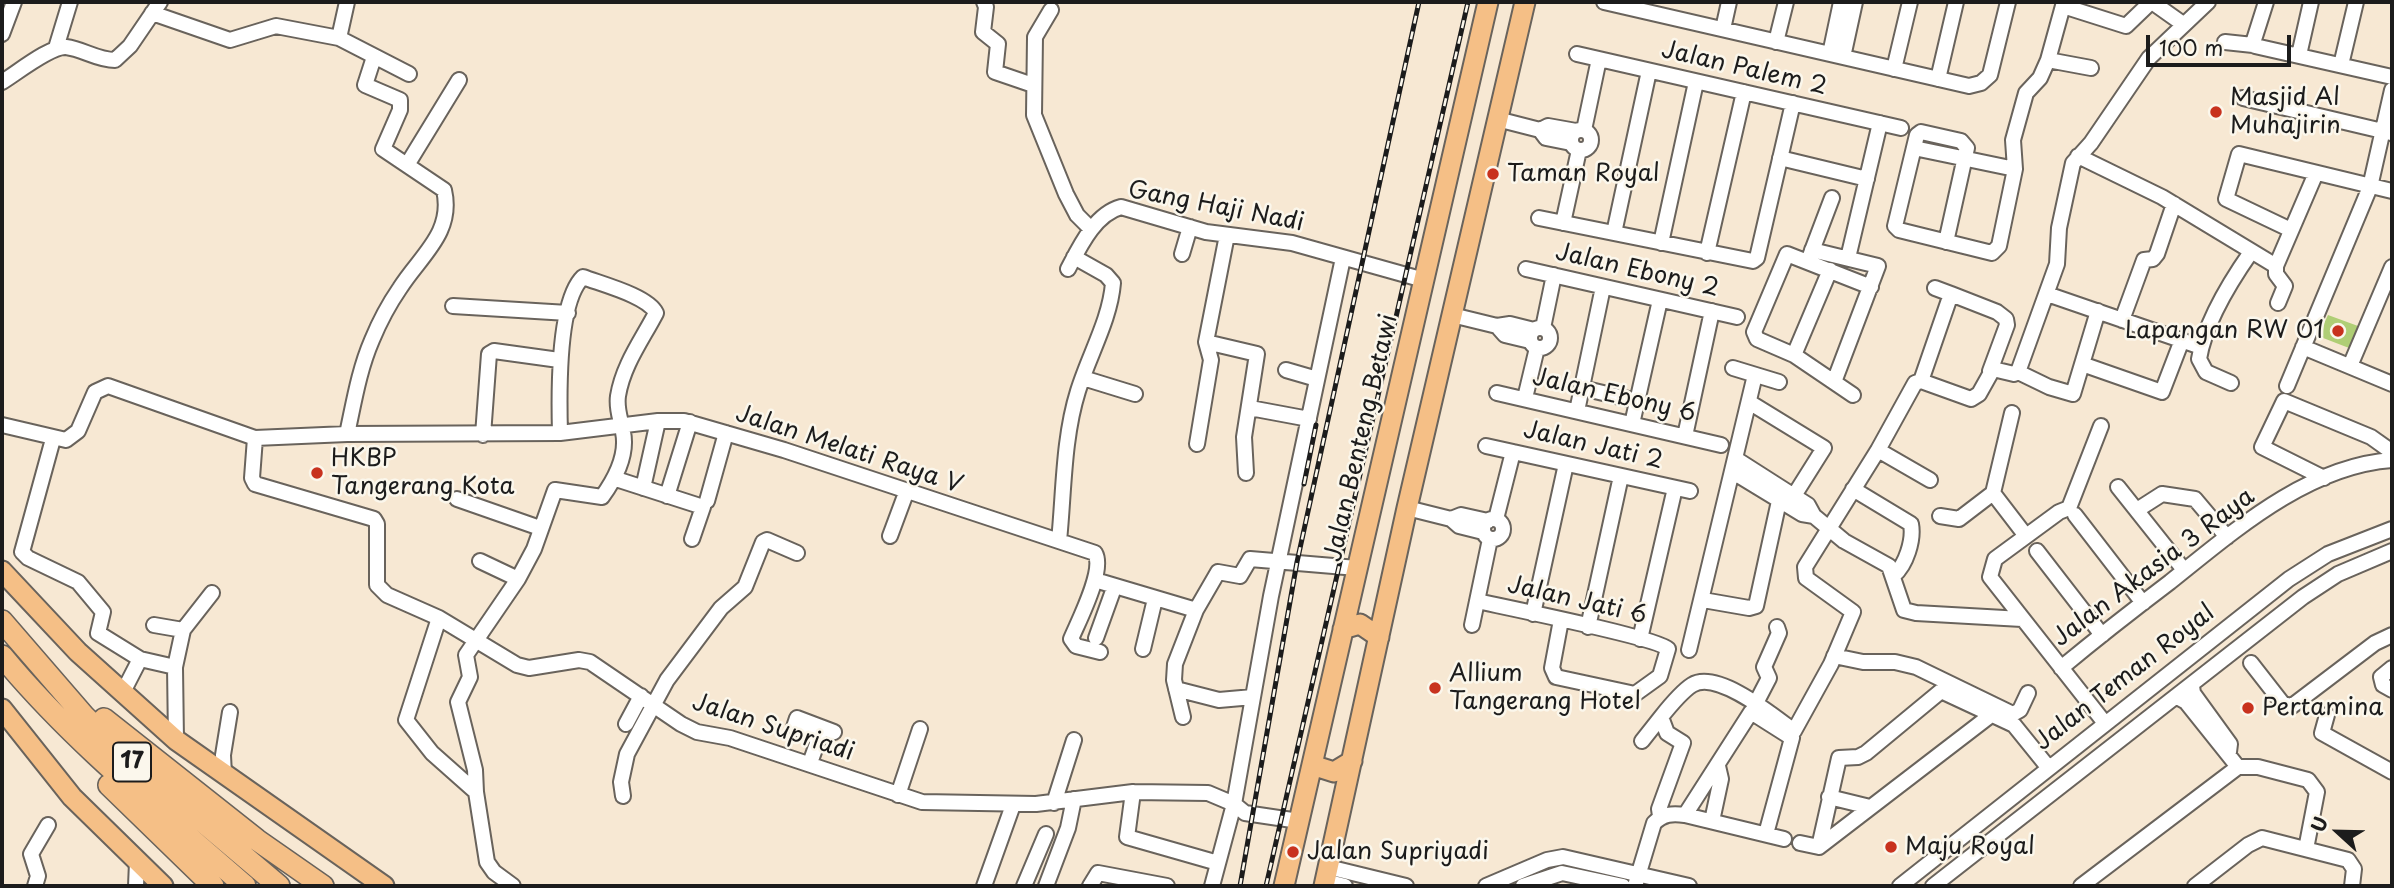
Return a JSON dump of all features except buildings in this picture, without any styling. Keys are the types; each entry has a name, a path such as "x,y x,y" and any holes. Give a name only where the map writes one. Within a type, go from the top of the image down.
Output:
{"highway":[{"name":"17","path":"2,621 47,674 138,768 279,886"},
{"name":"17","path":"2,656 29,689 125,780 245,886"},
{"path":"47,674 257,840 323,886"},
{"path":"29,689 103,778 213,886"}],"main road":[{"name":"Jalan Benteng Betawi","path":"1284,886 1488,2"},
{"path":"1325,878 1407,508 1525,2"},
{"path":"2,571 122,694 176,740 384,886"},
{"path":"1351,596 1371,610 1385,607"},
{"path":"1343,629 1360,624 1379,638"},
{"path":"2,709 72,797 163,886"},
{"path":"1310,775 1334,772 1352,761"},
{"path":"1310,775 1329,781 1344,796"}],"street":[{"path":"2,34 14,2"},
{"path":"56,48 70,2"},
{"path":"339,38 347,2"},
{"path":"984,2 983,32 998,44 995,72 1033,85"},
{"path":"1610,2 1969,86 1982,83 1990,75 2008,2"},
{"path":"1671,17 1675,2"},
{"path":"1723,29 1729,2"},
{"path":"1776,42 1786,2"},
{"path":"1837,56 1842,2"},
{"path":"1837,56 1855,2"},
{"path":"1894,69 1910,2"},
{"path":"1938,79 1956,2"},
{"path":"2015,169 1914,148 1895,226 1899,230 1992,253 1997,250 2015,169 2013,140 2026,93 2040,78 2048,60 2063,4 2126,26 2152,2 2183,24"},
{"path":"2018,372 2057,264 2057,239 2067,177 2078,156 2128,91 2148,58 2207,2"},
{"path":"2253,45 2266,2"},
{"path":"2299,55 2311,2"},
{"path":"2341,65 2356,2"},
{"path":"2,82 56,48 68,47 99,58 115,60 130,46 156,7 230,40 276,26 339,38 409,74"},
{"path":"1051,10 1035,37 1034,115 1066,194 1077,215 1091,229"},
{"path":"2225,42 2253,45 2392,77"},
{"name":"Jalan Palem 2","path":"1577,54 1890,125"},
{"path":"347,434 360,370 372,340 400,288 429,253 444,223 447,203 444,190 383,149 400,110 400,100 365,85 373,57"},
{"path":"1563,223 1577,138 1599,60"},
{"path":"2048,60 2091,68"},
{"path":"1614,233 1649,71"},
{"path":"407,165 459,80"},
{"path":"1661,243 1696,82"},
{"path":"2324,478 2262,447 2370,187 2388,132 2392,90"},
{"path":"1707,253 1744,92"},
{"path":"2243,98 2388,132"},
{"path":"1539,218 1753,261 1757,258 1793,103"},
{"path":"1497,119 1540,130 1548,126 1577,138"},
{"path":"1853,258 1868,174 1890,125"},
{"path":"1853,258 1890,125"},
{"path":"2291,230 2225,197 2237,156 2242,152 2392,191"},
{"path":"1781,154 1868,174"},
{"path":"2078,156 2174,204 2276,266"},
{"path":"1946,242 1966,160"},
{"path":"2278,303 2285,286 2276,274 2276,266 2316,173"},
{"path":"1810,255 1832,198"},
{"path":"2122,320 2144,260 2153,259 2157,254 2174,204"},
{"name":"Gang Haji Nadi","path":"1083,378 1101,328 1113,283 1106,275 1071,263 1091,229 1111,211 1121,206 1190,228 1265,238 1424,280"},
{"path":"1182,254 1190,228"},
{"path":"1197,444 1211,360 1206,342 1227,235"},
{"path":"2231,383 2203,369 2199,359 2201,347 2231,282 2251,252"},
{"path":"1834,382 1878,266 1853,258 1787,254 1755,336 1794,355 1853,395"},
{"path":"1810,255 1830,270 1871,288"},
{"path":"1212,886 1234,804 1279,561 1343,258"},
{"path":"2350,366 2392,267"},
{"name":"Jalan Ebony 2","path":"1526,269 1737,317"},
{"path":"1794,355 1830,270"},
{"path":"1525,398 1536,337 1554,275"},
{"path":"513,886 494,872 487,862 475,770 458,702 470,677 466,655 518,579 534,549 555,490 602,497 616,479 623,446 618,398 623,372 656,313 653,306 643,300 583,277 568,313 559,360 560,433"},
{"path":"1577,411 1604,287"},
{"path":"1921,381 1971,399 1979,394 2007,325 2006,319 1997,312 1935,288"},
{"path":"1642,741 1692,685 1699,683 1730,689 1756,703 1794,731 1835,656 1853,610 1814,586 1806,578 1805,567 1878,450 1911,388 1921,381 1951,294"},
{"path":"2047,294 2201,347"},
{"path":"1632,424 1660,300"},
{"path":"453,306 568,313"},
{"path":"1990,371 1997,368 2011,374 2018,372 2043,385 2073,394 2098,311"},
{"path":"1685,436 1712,312"},
{"path":"1452,315 1497,327 1510,324 1536,337"},
{"path":"2082,364 2162,392 2182,340"},
{"path":"1206,342 1257,354 1244,438 1246,473"},
{"path":"2303,347 2392,384"},
{"path":"483,435 489,354 494,351 559,360"},
{"path":"1733,368 1779,382"},
{"path":"1286,370 1317,379"},
{"path":"1689,650 1755,375"},
{"path":"1059,541 1070,427 1083,378 1135,394"},
{"path":"3,429 66,440 73,437 95,392 108,386 255,438"},
{"path":"1582,388 1637,401"},
{"name":"Jalan Ebony 6","path":"1497,393 1721,445"},
{"path":"2285,393 2371,437 2391,456"},
{"path":"1703,600 1749,608 1756,606 1786,499 1824,448 1749,402"},
{"path":"1250,408 1309,419"},
{"path":"1941,516 1959,519 1993,493 2012,413"},
{"path":"643,488 658,421"},
{"name":"Jalan Melati Raya V","path":"255,438 347,434 560,433 658,421 690,422 1095,553 1098,557 1096,580"},
{"path":"667,496 690,422"},
{"path":"2101,426 2069,508 2059,512 1995,559 1990,577 2104,722"},
{"path":"707,501 726,433"},
{"path":"2361,465 2371,437"},
{"name":"Jalan Supriadi","path":"255,438 252,478 255,484 374,519 377,524 376,585 387,595 439,618 522,668 579,660 590,662 697,732 730,738 922,802 1013,805 1054,803 1133,792 1208,793 1234,804 1245,813 1299,821"},
{"path":"53,439 22,552 28,558 78,582 103,612 99,633 140,659 175,667"},
{"name":"Jalan Jati 2","path":"1486,446 1690,491"},
{"path":"1878,450 1930,480"},
{"path":"1472,625 1489,528 1513,452"},
{"name":"Jalan Akasia 3 Raya","path":"2060,668 2253,517 2324,478 2391,456"},
{"path":"1533,614 1566,464"},
{"path":"1735,466 1786,499 1808,505 1814,516 1844,541 1883,561 1894,575 1900,605 1909,611 2022,619"},
{"path":"2301,468 2301,490"},
{"path":"1588,627 1621,476"},
{"path":"616,479 704,508 692,540"},
{"path":"1640,639 1675,488"},
{"path":"2118,488 2184,570"},
{"path":"1853,489 1911,524 1912,531 1903,566 1894,575"},
{"path":"890,536 906,493"},
{"path":"1993,493 2026,536"},
{"path":"2137,510 2162,494 2195,499 2227,537"},
{"path":"457,499 540,528"},
{"path":"1407,508 1451,519 1461,515 1489,528"},
{"path":"2075,514 2143,603"},
{"name":"Jalan Teman Royal","path":"1900,886 2192,686 2328,554 2392,529"},
{"path":"623,796 621,782 627,754 676,664 706,632 722,608 746,587 763,542 767,540 797,553"},
{"path":"2037,551 2102,635"},
{"name":"Jalan Teman Royal","path":"1933,886 2026,799 2048,766 2104,722 2265,614 2338,574 2392,551"},
{"path":"1183,717 1176,689 1175,664 1196,610 1218,572 1237,577 1250,559 1357,568"},
{"path":"480,561 518,579"},
{"path":"1114,587 1098,645 1076,646 1072,639 1096,580 1196,610"},
{"path":"176,740 175,667 183,630 212,593"},
{"path":"1143,649 1155,599"},
{"name":"Jalan Jati 6","path":"1477,601 1561,620 1667,646 1660,676 1635,694 1556,677 1552,668 1561,620"},
{"path":"439,618 406,720 432,753 476,792"},
{"path":"154,625 183,630"},
{"path":"1756,703 1769,678 1764,667 1779,632 1777,627"},
{"path":"2251,663 2283,704 2292,706 2375,643 2392,635"},
{"path":"1835,656 1863,662 1895,662 1916,667 2013,714 2020,710 2028,693"},
{"path":"122,694 140,659"},
{"path":"2388,687 2383,674 2392,668"},
{"path":"2192,686 2193,693 2230,744 2229,752 2238,767"},
{"path":"1176,689 1219,700 1253,697"},
{"path":"1819,847 1837,760 1844,755 1858,757 1866,753 1941,691 2014,724 2048,766"},
{"path":"626,723 642,696"},
{"path":"2177,697 2186,702 2222,750 2229,752"},
{"path":"224,775 230,712"},
{"path":"1685,815 1751,712 1793,738 1766,834"},
{"path":"1819,847 1991,715"},
{"path":"2328,715 2322,733 2392,772"},
{"path":"1660,816 1659,809 1683,743 1667,733 1661,717"},
{"path":"810,763 819,738 794,727 797,718 834,732"},
{"path":"898,795 920,729"},
{"path":"1054,803 1074,740"},
{"path":"1712,821 1721,779 1718,766"},
{"path":"2081,886 2238,767 2258,767 2308,780 2314,785 2316,792 2306,849"},
{"path":"1133,792 1127,837 1218,863"},
{"path":"1829,797 1870,807"},
{"path":"1046,886 1068,828 1074,799"},
{"path":"984,886 1013,805"},
{"path":"1523,886 1550,874 1573,873 1624,886 1634,877 1654,823 1660,816 1674,813 1784,839"},
{"path":"35,886 38,876 32,854 48,825"},
{"path":"1024,886 1046,834"},
{"path":"2195,886 2258,839 2351,862 2355,872 2352,886"},
{"path":"1800,842 1819,847"},
{"path":"1573,873 1577,859"},
{"path":"1486,886 1547,860 1577,859 1634,877 1689,886"},
{"path":"136,886 137,862"},
{"path":"1090,886 1098,873 1167,886"},
{"path":"1325,878 1406,886"},
{"path":"1325,878 1345,886"}],"green space":[{"name":"Lapangan RW 01","path":"2328,315 2358,326 2349,348 2318,336"}],"railway":[{"path":"1240,886 1297,562 1419,2"},
{"path":"1266,886 1468,2"},
{"path":"1304,484 1316,425"}],"place":[{"name":"Masjid Al Muhajirin","path":"2216,112"},
{"name":"Taman Royal","path":"1493,174"},
{"name":"Lapangan RW 01","path":"2338,331"},
{"name":"HKBP Tangerang Kota","path":"317,473"},
{"name":"Allium Tangerang Hotel","path":"1435,688"},
{"name":"Pertamina","path":"2248,708"},
{"name":"Maju Royal","path":"1891,847"},
{"name":"Jalan Supriyadi","path":"1293,852"}]}
